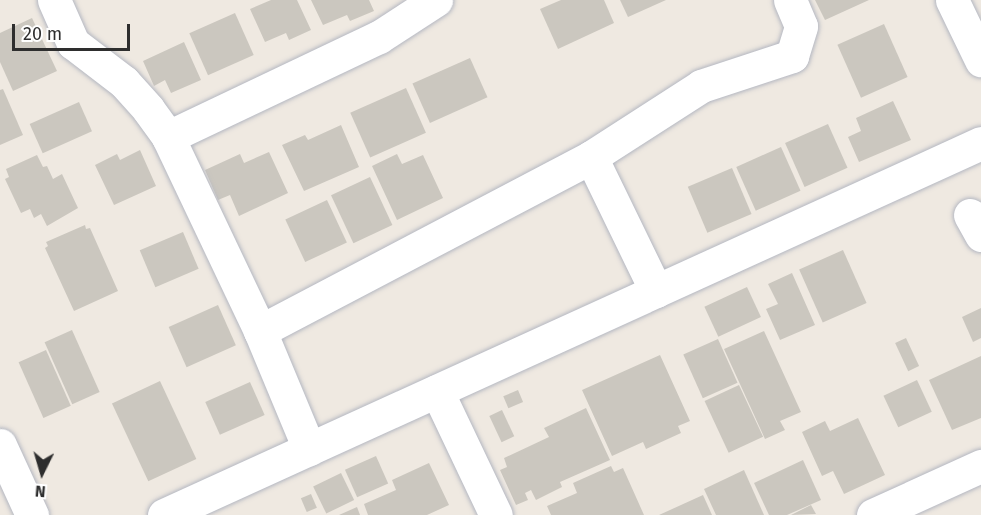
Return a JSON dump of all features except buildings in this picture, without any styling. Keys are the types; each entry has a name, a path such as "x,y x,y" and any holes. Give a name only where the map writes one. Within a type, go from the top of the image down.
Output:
{"street":[{"path":"54,0 73,42 124,82 148,109 168,137 260,331 309,449"},
{"path":"168,137 379,37 436,0"},
{"path":"260,331 591,157 701,86 792,56 801,26 790,0"},
{"path":"952,0 981,60"},
{"path":"164,515 981,143"},
{"path":"591,157 656,291"},
{"path":"437,391 496,515"},
{"path":"0,445 32,515"},
{"path":"873,515 981,466"}]}
